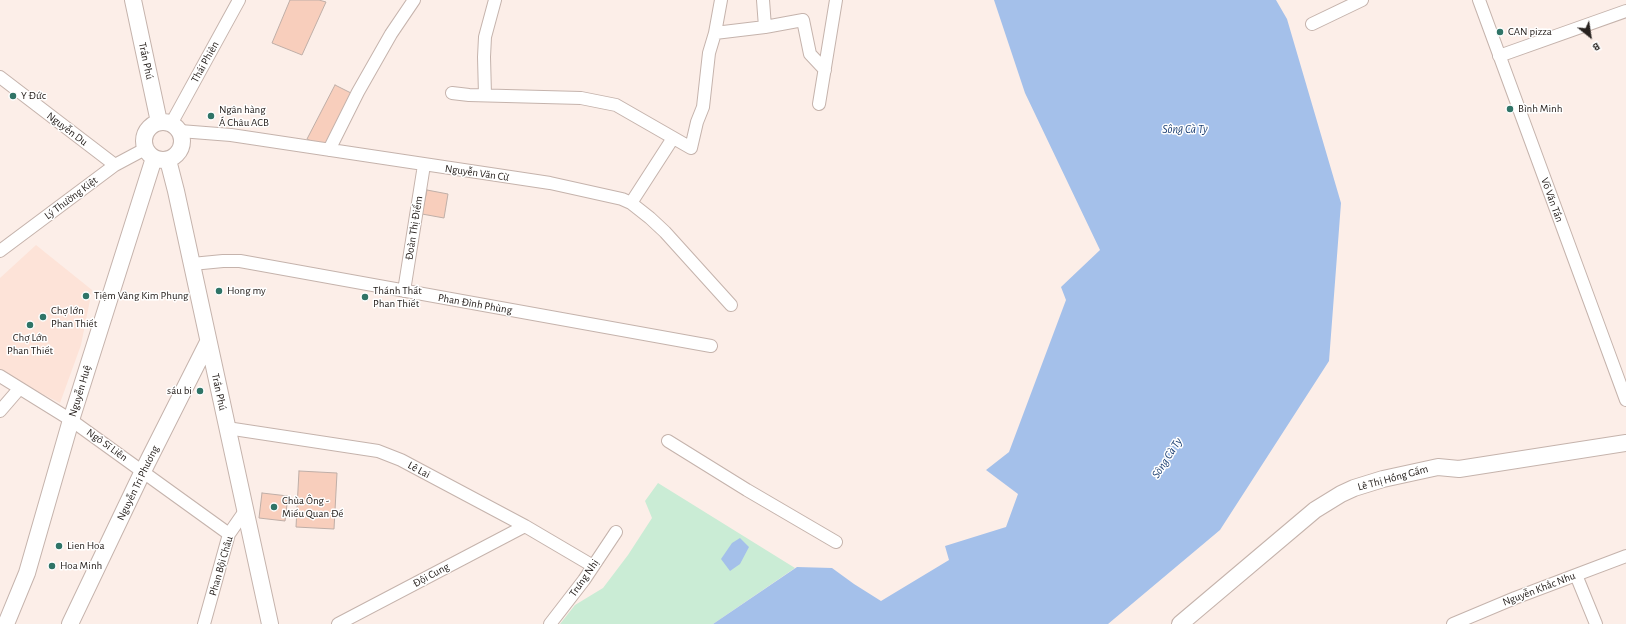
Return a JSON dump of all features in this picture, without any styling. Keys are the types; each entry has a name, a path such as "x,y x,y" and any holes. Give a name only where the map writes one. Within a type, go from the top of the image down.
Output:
{"main road":[{"name":"Trần Phú","path":"133,0 170,126"},
{"path":"152,125 170,126 182,137 181,148 178,153 156,155 144,135 147,129 152,125"},
{"name":"Trần Phú","path":"156,155 192,264 270,624"},
{"name":"Nguyễn Huệ","path":"6,624 27,573 71,420 156,155"},
{"name":"Nguyễn Tri Phương","path":"70,624 143,472 208,342"},
{"name":"Lê Thị Hồng Gấm","path":"1180,624 1315,510 1354,488 1383,479 1438,467 1459,469 1626,442"}],"street":[{"name":"Thái Phiên","path":"170,126 239,0"},
{"path":"329,150 369,72 391,34 414,0"},
{"path":"485,95 485,38 495,0"},
{"path":"452,92 485,95 581,98 616,105 691,148 697,122 703,107 710,53 721,0"},
{"path":"763,0 765,27"},
{"path":"819,104 836,0"},
{"path":"1312,24 1362,0"},
{"name":"Võ Văn Tần","path":"1479,0 1626,400"},
{"path":"1499,56 1626,11"},
{"path":"715,32 765,27 803,20 810,54 825,70"},
{"name":"Nguyễn Du","path":"0,77 115,165"},
{"name":"Nguyễn Văn Cừ","path":"170,126 550,184 610,195 630,203 665,232 731,305"},
{"path":"630,203 674,138"},
{"name":"Lý Thường Kiệt","path":"0,251 115,165 156,155"},
{"name":"Đoàn Thị Điểm","path":"404,291 424,165"},
{"name":"Phan Đình Phùng","path":"192,264 240,261 711,346"},
{"name":"Ngô Sĩ Liên","path":"0,376 71,420 229,534"},
{"path":"0,411 19,388"},
{"name":"Lê Lai","path":"227,428 378,451 401,460 525,526 593,566"},
{"path":"668,441 747,490 836,542"},
{"name":"Phan Bội Châu","path":"204,624 229,534 245,511"},
{"name":"Đội Cung","path":"338,624 525,526"},
{"name":"Trưng Nhị","path":"550,624 616,532"},
{"name":"Nguyễn Khắc Nhu","path":"1453,624 1515,598 1626,556"},
{"path":"1576,575 1596,624"}],"shaded area":[{"name":"Chợ lớn Phan Thiết","path":"36,245 92,290 81,345 60,403 0,372 0,278"}],"green space":[{"path":"658,483 795,568 713,624 560,624 575,605 603,588 628,555 652,518 645,501"}],"water":[{"name":"Sông Cà Ty","path":"994,0 1276,0 1287,19 1341,203 1329,361 1220,530 1108,624 713,624 797,567 832,568 881,601 949,560 945,546 1006,527 1018,494 986,470 1009,452 1066,300 1061,287 1100,250 1025,93"},
{"path":"740,538 749,547 740,564 730,571 721,559 732,543"}],"building":[{"path":"290,0 319,0 326,2 302,55 272,43"},
{"path":"335,85 351,93 324,148 307,139"},
{"path":"427,190 448,194 444,218 422,214"},
{"path":"299,471 337,473 334,529 296,527"},
{"name":"Chùa Ông - Miếu Quan Đế","path":"262,493 288,496 285,521 259,518"}],"place":[{"name":"CAN pizza","path":"1500,32"},
{"name":"Y Đức","path":"13,96"},
{"name":"Bình Minh","path":"1510,109"},
{"name":"Ngân hàng Á Châu ACB","path":"211,116"},
{"name":"Hong my","path":"219,291"},
{"name":"Tiệm Vàng Kim Phụng","path":"86,296"},
{"name":"Thánh Thất Phan Thiết","path":"365,297"},
{"name":"Chợ lớn Phan Thiết","path":"43,317"},
{"name":"Chợ Lớn Phan Thiết","path":"30,325"},
{"name":"sáu bi","path":"200,391"},
{"name":"Chùa Ông - Miếu Quan Đế","path":"274,507"},
{"name":"Lien Hoa","path":"59,546"},
{"name":"Hoa Minh","path":"52,566"}]}
